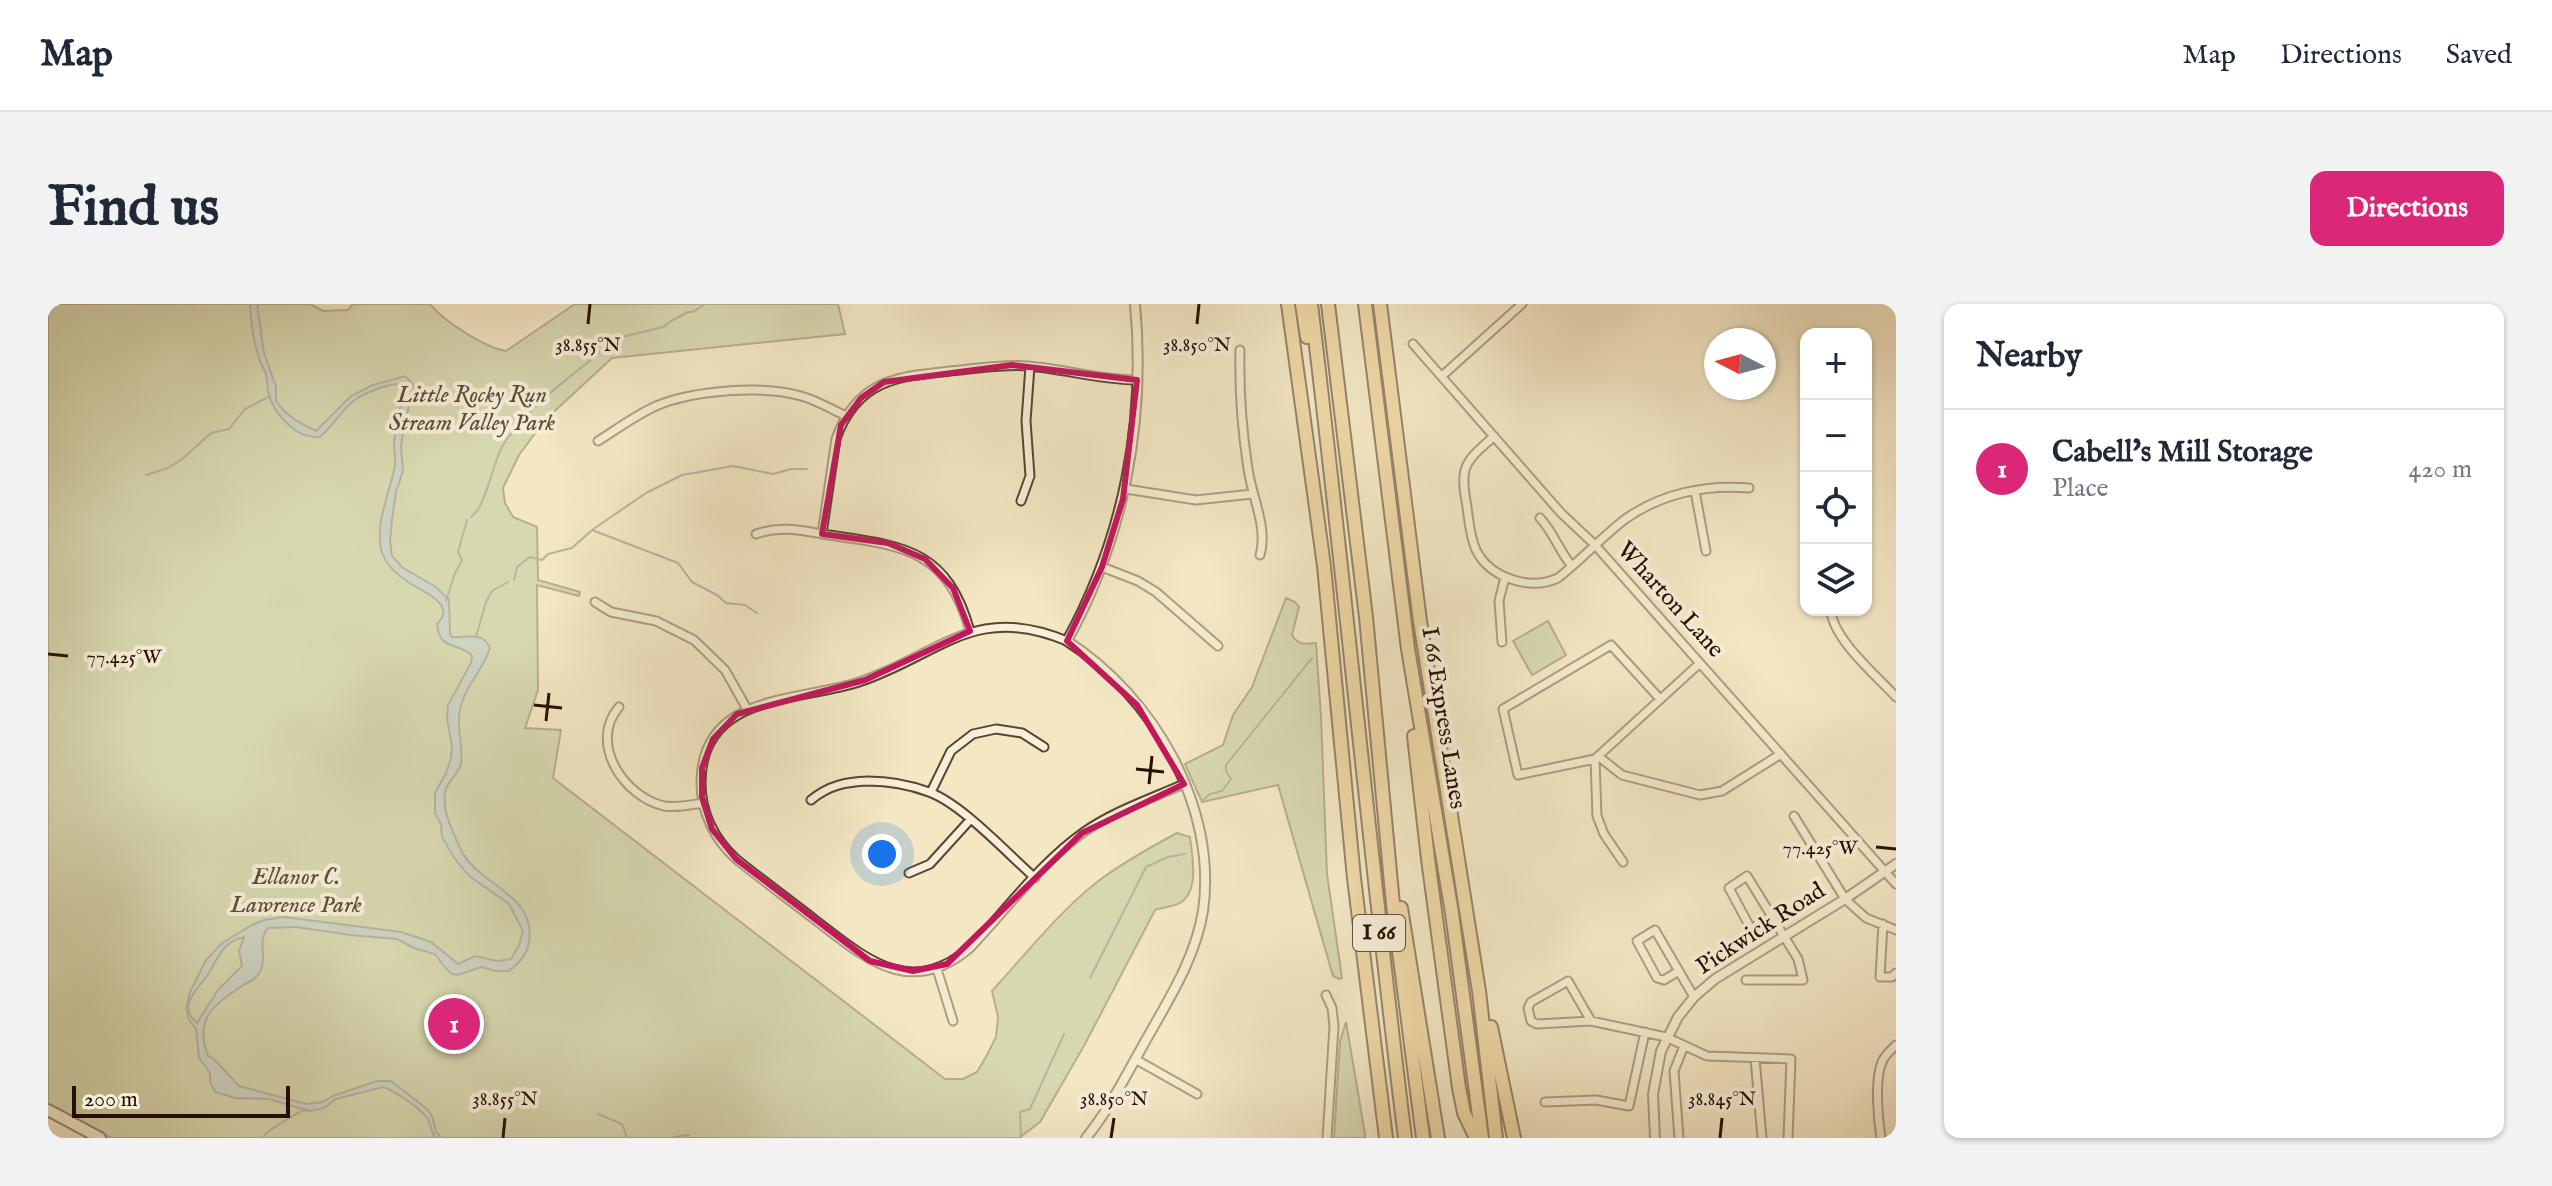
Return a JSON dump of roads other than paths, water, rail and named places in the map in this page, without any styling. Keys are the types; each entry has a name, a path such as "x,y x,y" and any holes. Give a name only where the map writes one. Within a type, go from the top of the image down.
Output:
{"highway":[{"path":"1288,304 1321,543 1354,878 1385,1136"},
{"path":"1302,304 1335,501"},
{"name":"I 66","path":"1311,304 1335,501 1373,882 1405,1138"},
{"path":"1328,304 1356,529 1399,954 1423,1138"},
{"name":"I 66 Express Lanes","path":"1365,304 1408,649 1452,913 1479,1138"},
{"path":"1380,304 1420,621 1471,938 1496,1138"},
{"path":"1408,649 1420,789 1457,1075 1464,1113 1479,1138"},
{"path":"1359,727 1375,803 1415,1138"},
{"path":"1382,798 1438,1138"},
{"path":"1471,938 1514,1138"}],"main road":[{"path":"48,1110 100,1138"}],"street":[{"path":"1067,641 1102,567 1126,489 1137,380 1135,304"},
{"path":"1442,376 1522,304"},
{"name":"Wharton Lane","path":"1413,344 1896,884"},
{"path":"1240,350 1243,432 1252,494 1263,535 1260,555"},
{"path":"822,534 836,439 853,405 871,389 895,378 1012,365 1100,378 1137,380"},
{"path":"1021,501 1030,476 1026,421 1030,366"},
{"path":"598,441 659,405 692,396 744,390 786,392 846,416"},
{"path":"1494,436 1470,459 1465,470 1464,486 1471,535 1481,558 1505,577 1536,584 1558,578 1622,522 1649,505 1695,491 1749,488"},
{"path":"1126,489 1196,500 1252,494"},
{"path":"1695,491 1706,551"},
{"path":"1540,518 1552,532 1559,551 1572,566"},
{"path":"756,534 778,528 888,543 925,559 953,588 964,609 970,631"},
{"path":"1102,567 1138,581 1156,592 1218,646"},
{"path":"1502,642 1499,601 1505,577"},
{"path":"595,602 611,612 656,621 694,640 725,670 747,709"},
{"path":"1832,616 1841,635 1895,695"},
{"path":"1090,1137 1187,964 1203,912 1206,873 1203,845 1192,802 1184,784 1166,746 1137,705 1103,668 1067,641 1025,628 995,627 970,631 865,680 747,709 727,722 709,746 702,768 703,803 712,829 730,854 870,961 903,971 937,969 956,959 1070,843 1095,825 1184,784"},
{"path":"1660,699 1611,645 1503,709 1518,775 1597,758 1700,663"},
{"path":"619,707 607,730 607,745 627,784 644,798 665,806 703,803"},
{"path":"931,792 951,751 973,734 996,729 1022,733 1044,747"},
{"path":"1597,758 1622,775 1700,795 1730,787 1781,754"},
{"path":"1597,758 1597,816 1604,834 1623,862"},
{"path":"811,800 829,787 860,781 892,783 931,792 970,820 1035,878"},
{"path":"1794,816 1845,899 1866,918 1896,930"},
{"path":"909,873 930,864 970,820"},
{"name":"Pickwick Road","path":"1655,1138 1654,1083 1666,1037 1694,997 1715,979 1896,864"},
{"path":"1746,980 1803,980 1798,959 1747,876 1729,888 1751,929 1771,917"},
{"path":"1883,924 1880,977 1892,977 1896,973"},
{"path":"1679,971 1664,980 1657,978 1637,941 1655,930 1679,971 1694,997"},
{"path":"937,969 953,1021"},
{"path":"1591,1021 1568,981 1531,1002 1528,1008 1531,1021 1537,1024 1591,1021 1666,1037 1707,1056 1791,1059 1788,1138"},
{"path":"1326,995 1334,1020 1327,1138"},
{"path":"1545,1102 1596,1100 1629,1106 1645,1032"},
{"path":"1881,1138 1878,1113 1880,1068 1883,1059 1896,1045"},
{"path":"1679,1138 1674,1071 1684,1046"},
{"path":"1755,1058 1762,1138"},
{"path":"1135,1059 1197,1094"}],"water":[{"path":"250,304 257,304 264,353 276,387 276,401 295,420 316,431 351,396 373,385 405,376 414,385 401,446 403,471 392,520 392,556 403,568 436,587 449,600 452,637 479,637 490,648 462,702 459,718 461,763 446,789 446,812 468,861 515,900 524,912 529,925 529,942 522,958 509,971 482,967 456,975 447,970 435,954 397,939 296,927 268,928 263,938 260,973 222,1000 209,1014 203,1032 204,1043 208,1056 239,1086 306,1104 323,1102 377,1081 391,1081 427,1109 436,1132 442,1138 435,1138 424,1114 383,1087 336,1099 324,1108 309,1111 269,1099 235,1098 215,1092 210,1073 199,1058 196,1029 189,1020 186,1008 190,992 206,960 222,943 264,920 284,917 401,932 431,942 458,964 475,956 497,961 511,959 523,931 509,904 468,875 455,859 442,837 441,824 435,813 435,793 451,758 448,705 472,656 442,639 437,624 442,617 440,604 394,570 385,559 380,545 381,522 395,465 398,415 407,386 388,386 355,400 320,437 302,434 280,416 271,400 252,331","holes":["244,937 239,951 242,966 218,990 197,1023 189,1010 191,997 222,950"]}],"waterway":[{"path":"471,517 481,504 503,445 539,403 610,344 622,337 663,327 705,304"},
{"path":"146,475 181,460 211,433 229,429 245,409 270,396"},
{"path":"514,580 517,567 530,557 542,560 548,554 572,548 592,530 646,493 682,475 733,466 773,474 807,469"},
{"path":"446,601 462,561 458,552 467,520"},
{"path":"592,530 678,563 692,582 726,603 745,605 757,613"},
{"path":"476,637 492,591 508,582"},
{"path":"1203,800 1210,794 1222,791 1231,779 1226,765 1312,658"},
{"path":"1090,978 1146,867 1168,857 1185,854"},
{"path":"1021,1138 1020,1112 1030,1109 1064,1034"},
{"path":"262,1138 307,1109"},
{"path":"598,1114 622,1124 627,1138"},
{"path":"674,1137 689,1135"}],"place":[{"name":"Cabell's Mill Storage","path":"454,1024"}],"park label":[{"name":"Little Rocky Run Stream Valley Park","path":"472,409"},
{"name":"Ellanor C. Lawrence Park","path":"296,891"}]}
